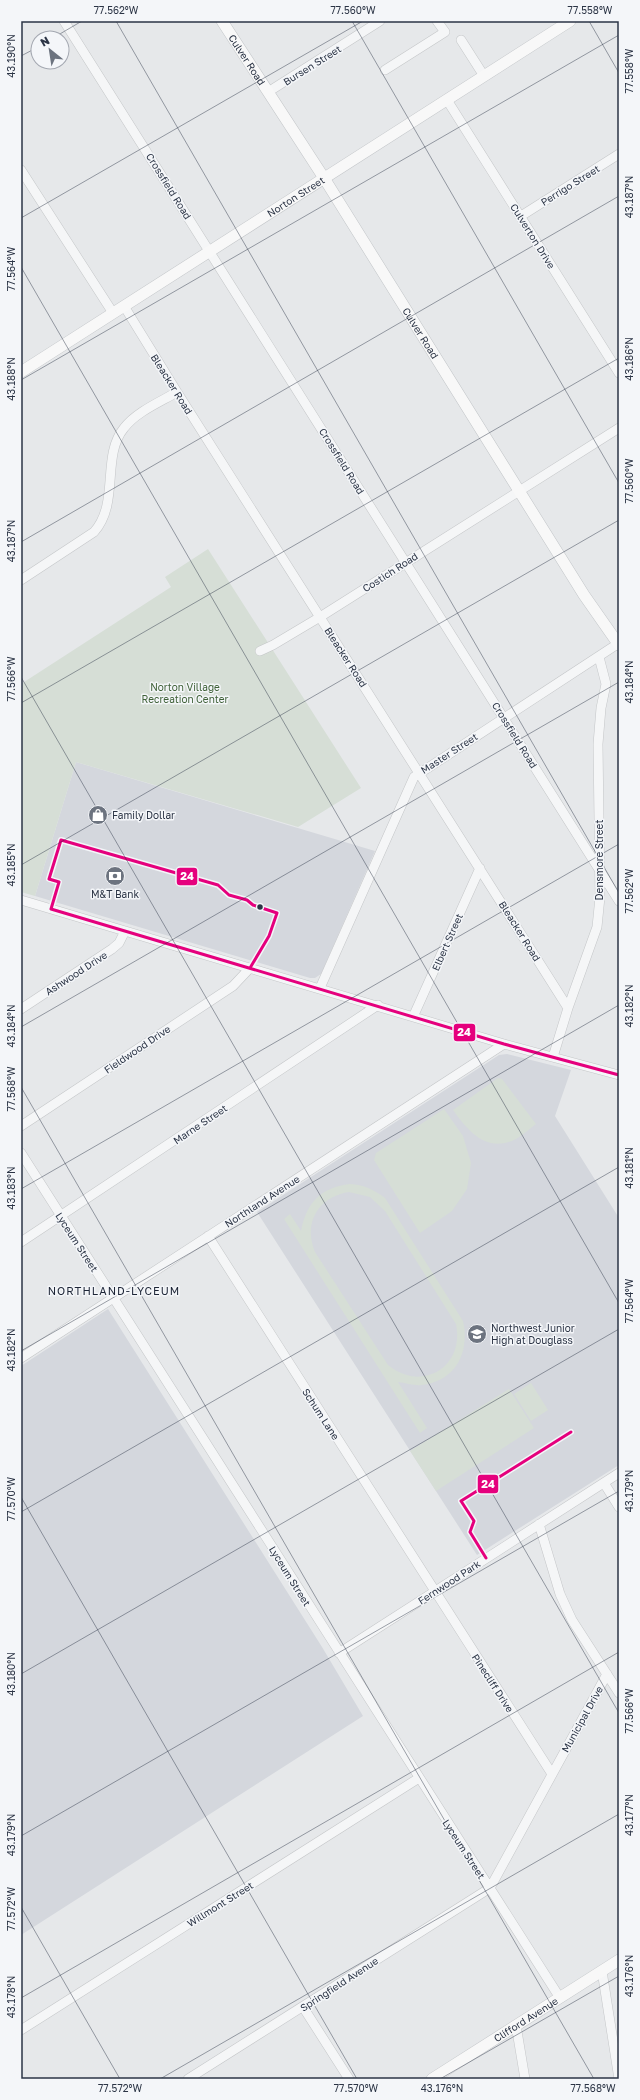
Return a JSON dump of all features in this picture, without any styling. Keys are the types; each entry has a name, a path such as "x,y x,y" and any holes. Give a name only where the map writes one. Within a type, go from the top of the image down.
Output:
{"main road":[{"name":"Culver Road","path":"222,21 324,178 584,594 619,644"},
{"name":"Norton Street","path":"21,372 570,21"},
{"name":"Clifford Avenue","path":"432,2079 619,1960"}],"street":[{"name":"Crossfield Road","path":"64,21 619,901"},
{"name":"Bursen Street","path":"268,92 380,21"},
{"path":"385,70 445,32 437,21"},
{"path":"461,40 484,76"},
{"name":"Culverton Drive","path":"447,100 619,373"},
{"name":"Perrigo Street","path":"521,216 618,156"},
{"path":"21,170 113,313"},
{"name":"Bleacker Road","path":"124,306 568,1008"},
{"path":"21,580 94,532 100,525 107,510 115,449 120,435 128,423 177,392"},
{"path":"519,491 619,428"},
{"name":"Costich Road","path":"260,651 273,646 320,618 405,562 519,491"},
{"name":"Master Street","path":"320,988 413,779 419,773 619,644"},
{"name":"Densmore Street","path":"553,1057 568,1008 597,927 600,897 598,744 601,708 606,684 599,656"},
{"name":"Elbert Street","path":"413,1017 480,868"},
{"path":"21,900 378,1005 504,1044 619,1075"},
{"name":"Ashwood Drive","path":"21,1009 112,949 120,943 125,931"},
{"name":"Fieldwood Drive","path":"21,1126 233,986 250,968"},
{"name":"Marne Street","path":"21,1242 378,1005"},
{"name":"Northland Avenue","path":"21,1358 504,1044"},
{"name":"Lyceum Street","path":"21,1153 560,1998"},
{"name":"Schum Lane","path":"208,1236 434,1591"},
{"name":"Fernwood Park","path":"339,1653 619,1473"},
{"path":"604,1482 619,1507"},
{"name":"Municipal Drive","path":"490,1888 607,1674 572,1620 560,1594 539,1524"},
{"name":"Pinecliff Drive","path":"434,1591 552,1774"},
{"path":"607,1674 619,1693"},
{"name":"Willmont Street","path":"21,2030 419,1778"},
{"name":"Springfield Avenue","path":"188,2079 490,1888"},
{"path":"602,1971 619,2079"},
{"path":"303,2006 349,2079"},
{"path":"516,2025 525,2079"}],"shaded area":[{"path":"76,762 375,851 321,974 315,978 310,978 35,896"},
{"name":"Northwest Junior High at Douglass","path":"507,1054 571,1070 555,1116 619,1218 619,1465 477,1555 257,1212 499,1055"},
{"path":"108,1309 322,1647 363,1716 21,1935 21,1366"}],"green space":[{"name":"Norton Village Recreation Center","path":"208,549 361,788 298,827 76,762 35,896 21,892 21,684 171,587 165,577"},
{"path":"498,1078 502,1079 536,1124 516,1139 506,1143 496,1144 479,1138 465,1126 453,1110"},
{"path":"444,1109 463,1136 471,1163 467,1189 452,1211 420,1233 374,1160 376,1153"},
{"path":"350,1184 364,1186 385,1198 463,1321 465,1332 462,1354 452,1371 444,1378 422,1385 398,1382 427,1428 420,1433 284,1219 290,1214 301,1231 307,1212 316,1198 331,1189","holes":["349,1192 370,1197 385,1211 456,1324 457,1339 454,1352 447,1363 438,1371 427,1376 414,1376 401,1373 388,1365 315,1252 312,1241 312,1222 321,1206 329,1199"]},
{"path":"531,1383 548,1410 531,1421 514,1394"},
{"path":"509,1389 534,1428 436,1491 410,1451"}],"transit line":[{"name":"24","path":"250,968 269,936 277,913 253,905 247,900 229,895 218,885 61,840 49,879 59,882 51,909 504,1044 619,1075"},
{"name":"24","path":"486,1558 470,1532 474,1521 461,1501 571,1432"}],"place":[{"name":"Family Dollar","path":"98,815"},
{"name":"M&T Bank","path":"115,876"},
{"name":"Northwest Junior High at Douglass","path":"477,1334"}],"district":[{"name":"NORTHLAND-LYCEUM","path":"114,1290"}]}
